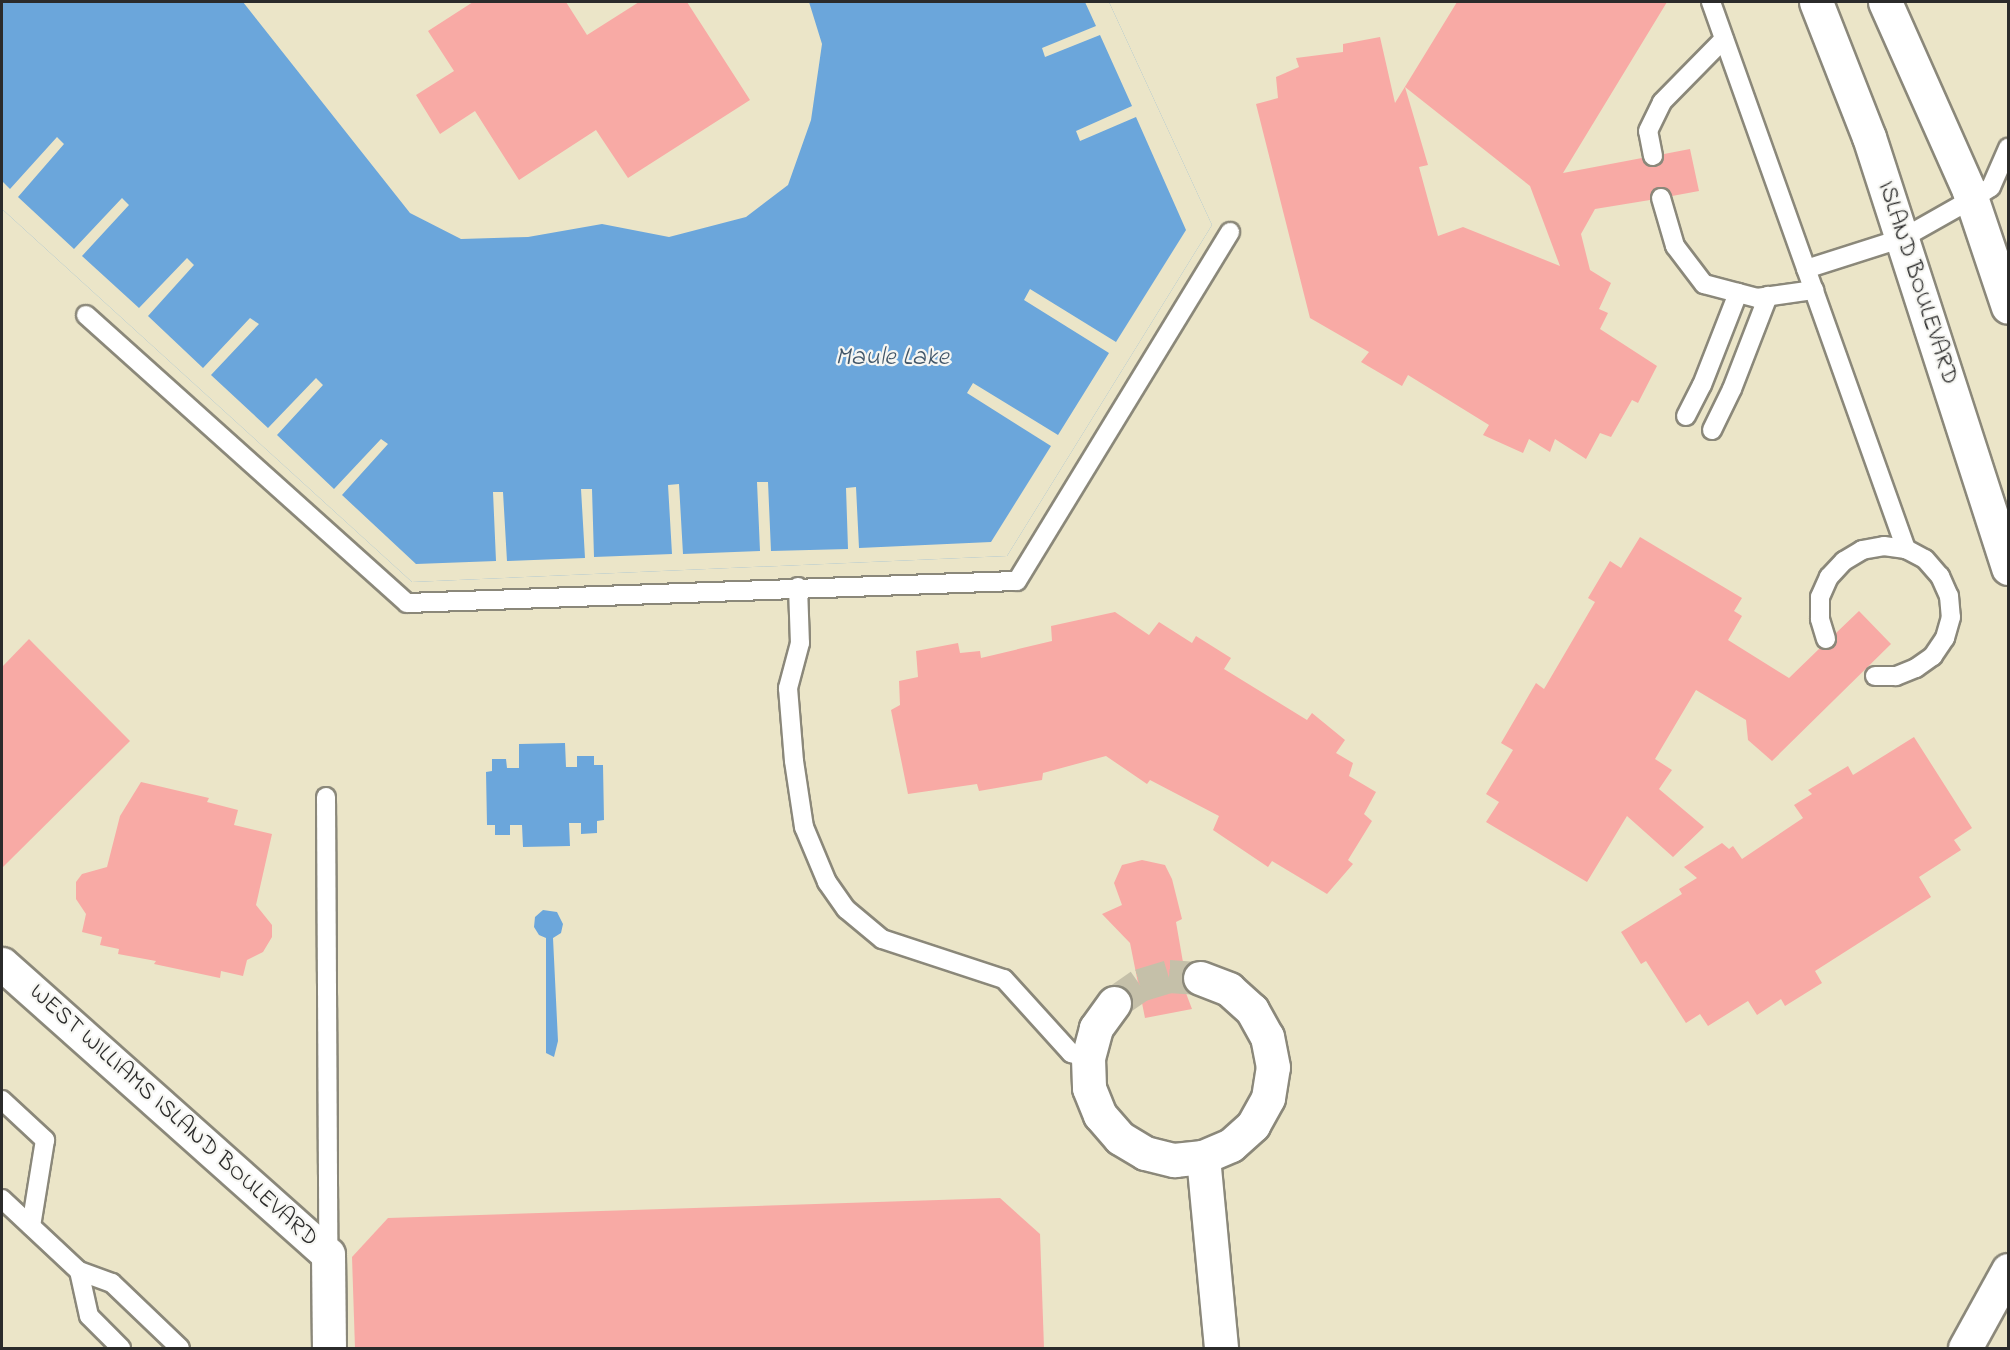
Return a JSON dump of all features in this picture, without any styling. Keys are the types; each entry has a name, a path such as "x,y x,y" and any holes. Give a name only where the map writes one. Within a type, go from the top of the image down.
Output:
{"street":[{"name":"ISLAND BOULEVARD","path":"1816,2 1903,238 2008,568"},
{"path":"1885,2 1991,193 2008,307"},
{"name":"WEST WILLIAMS ISLAND BOULEVARD","path":"2,964 328,1254 329,1348"},
{"path":"1114,1003 1096,1028 1088,1058 1089,1088 1100,1115 1120,1138 1145,1153 1174,1160 1203,1157 1231,1145 1253,1125 1268,1098 1273,1067 1267,1037 1252,1010 1229,989 1200,978"},
{"path":"1203,1157 1221,1348"},
{"path":"1965,1348 2008,1270"}],"lane":[{"path":"1711,2 1906,549"},
{"path":"1653,156 1648,131 1662,102 1724,39"},
{"path":"1806,269 1903,238 1991,193 2008,148"},
{"path":"1661,198 1675,246 1704,284 1757,298 1814,290"},
{"path":"86,315 406,603 798,587 1017,581 1230,232"},
{"path":"1686,416 1702,385 1738,293"},
{"path":"1712,429 1732,389 1768,296"},
{"path":"1826,639 1820,619 1821,597 1829,577 1844,561 1862,550 1884,546 1906,549 1925,559 1940,576 1949,596 1951,617 1945,638 1924,662 1896,676 1875,676"},
{"path":"798,587 800,644 788,688 794,761 804,827 827,882 846,909 882,939 1004,979 1071,1053 1088,1058"},
{"path":"326,797 328,1254"},
{"path":"2,1100 45,1140 31,1226"},
{"path":"2,1199 79,1271 112,1283 180,1348"},
{"path":"79,1271 89,1316 121,1348"}],"water":[{"name":"Maule Lake","path":"2,2 243,2 410,213 461,239 528,237 602,224 669,237 746,217 788,185 811,120 822,44 809,2 1109,2 1212,225 1007,556 412,582 2,209"},
{"path":"565,743 566,767 577,767 577,756 594,756 594,765 603,765 604,820 597,821 597,833 581,834 581,823 569,823 570,846 523,847 522,825 510,825 510,835 495,835 495,825 487,825 486,772 492,771 492,759 506,759 507,768 519,768 519,744"},
{"path":"543,910 557,912 563,924 561,933 553,938 558,1041 554,1057 546,1053 546,938 539,935 534,927 535,917"}],"pier":[{"path":"1085,2 1109,2 1212,225 1007,556 412,582 2,209 2,181 10,189 57,137 64,144 18,197 74,249 122,198 129,205 82,256 139,308 187,258 194,265 148,316 203,368 250,318 259,324 211,375 268,428 316,378 323,385 277,435 334,489 381,439 388,444 342,495 416,564 496,561 493,492 503,492 507,561 585,558 581,489 592,489 594,557 672,554 668,485 679,484 683,554 760,551 757,482 768,482 771,551 848,549 846,488 856,487 859,548 991,542 1051,446 967,393 973,383 1058,435 1109,353 1024,300 1030,289 1116,342 1186,230 1136,117 1080,141 1076,131 1132,106 1100,35 1045,57 1042,48 1096,26"}],"building":[{"path":"473,2 566,2 587,35 639,2 687,2 750,100 628,178 596,130 519,180 475,111 440,134 416,95 454,71 428,31"},
{"path":"1457,2 1667,2 1563,173 1642,158 1655,167 1661,164 1664,154 1690,149 1699,191 1672,196 1668,190 1658,187 1650,200 1595,209 1581,234 1590,270 1611,283 1599,309 1608,313 1600,329 1657,366 1638,403 1632,400 1611,437 1600,433 1586,459 1555,439 1550,452 1529,439 1523,453 1483,435 1489,425 1408,375 1402,386 1361,362 1369,352 1310,318 1256,104 1278,98 1276,77 1299,67 1296,58 1343,52 1343,44 1380,37 1395,103","holes":["1405,87 1530,186 1560,266 1463,227 1438,236 1419,167 1428,165"]},
{"path":"1640,537 1742,598 1734,611 1742,616 1728,640 1789,678 1820,648 1834,647 1836,633 1859,611 1891,644 1772,761 1748,740 1746,720 1696,690 1655,759 1672,770 1659,789 1704,827 1673,857 1627,816 1587,882 1486,822 1499,802 1486,794 1513,750 1501,743 1536,683 1544,689 1595,602 1588,598 1610,561 1621,568"},
{"path":"1115,612 1149,635 1159,622 1192,643 1196,636 1231,658 1224,669 1307,720 1312,713 1345,740 1336,753 1353,763 1349,776 1376,792 1364,814 1372,821 1348,860 1353,864 1327,894 1272,861 1268,867 1213,830 1219,816 1150,780 1147,784 1106,756 1043,773 1042,780 979,791 977,784 908,794 891,710 900,705 899,681 918,677 916,651 958,643 960,653 980,651 981,658 1052,641 1051,626"},
{"path":"29,639 130,741 2,868 2,667"},
{"path":"1914,737 1972,828 1954,840 1961,850 1919,877 1931,897 1815,971 1822,983 1785,1006 1781,999 1757,1015 1748,1001 1708,1026 1700,1014 1686,1023 1646,961 1641,964 1621,932 1682,894 1679,889 1697,878 1684,867 1722,843 1729,849 1733,846 1742,859 1803,818 1794,805 1812,794 1808,790 1848,766 1853,775"},
{"path":"141,782 209,798 207,802 238,810 234,825 272,834 256,905 272,925 272,937 263,952 247,960 243,976 221,971 220,978 154,964 156,961 118,954 119,949 100,945 102,937 82,932 86,914 76,899 76,882 82,874 107,867 120,816"},
{"path":"1142,860 1165,865 1172,879 1182,919 1176,922 1184,968 1181,980 1192,1009 1145,1018 1130,943 1102,914 1122,905 1114,883 1122,865"},
{"path":"1000,1198 1040,1234 1044,1348 355,1348 352,1257 388,1218"}],"tunnel":[{"path":"1114,1003 1140,985 1169,976 1200,978"}]}
